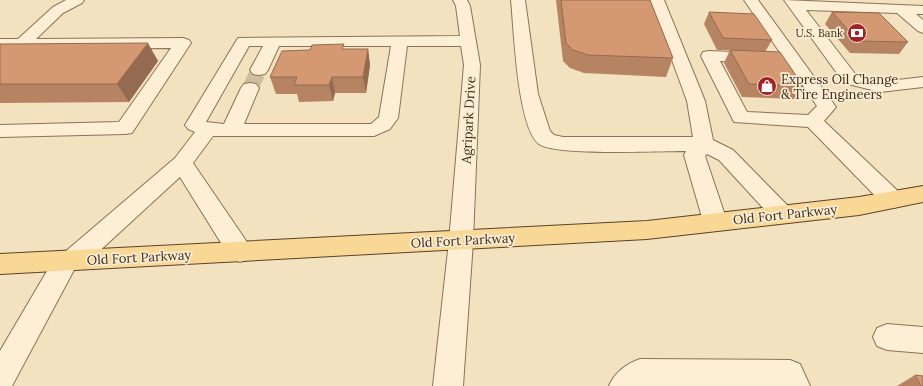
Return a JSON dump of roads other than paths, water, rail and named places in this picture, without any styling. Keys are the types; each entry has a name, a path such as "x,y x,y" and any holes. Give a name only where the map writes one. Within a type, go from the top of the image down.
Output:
{"main road":[{"name":"Old Fort Parkway","path":"0,264 647,230 859,206 923,194"}],"street":[{"path":"22,44 58,10 77,0"},
{"name":"Agripark Drive","path":"448,386 461,240 472,65 463,6 460,0"},
{"path":"518,0 529,94 541,134 547,140 563,144 704,144 726,155 782,214"},
{"path":"657,0 696,101 704,144"},
{"path":"752,0 827,107 813,121"},
{"path":"796,7 901,9 920,19"},
{"path":"796,7 828,17"},
{"path":"796,7 850,79 880,87 923,82"},
{"path":"852,18 920,19"},
{"path":"400,41 388,118 383,125 374,130 208,130 195,125 244,41 273,41 400,41 468,41"},
{"path":"259,70 273,41"},
{"path":"0,44 183,42 125,128 0,131"},
{"path":"792,59 710,56 741,118 813,121 893,200"},
{"path":"231,130 250,88"},
{"path":"0,379 69,260 182,163 208,130"},
{"path":"704,144 694,156 716,221"},
{"path":"182,163 240,252"},
{"path":"887,337 923,340"},
{"path":"624,386 640,373 648,373 790,374 795,386"}],"tunnel":[{"path":"250,88 259,70"}],"place":[{"name":"U.S. Bank","path":"857,33"},
{"name":"Express Oil Change & Tire Engineers","path":"767,86"}]}
